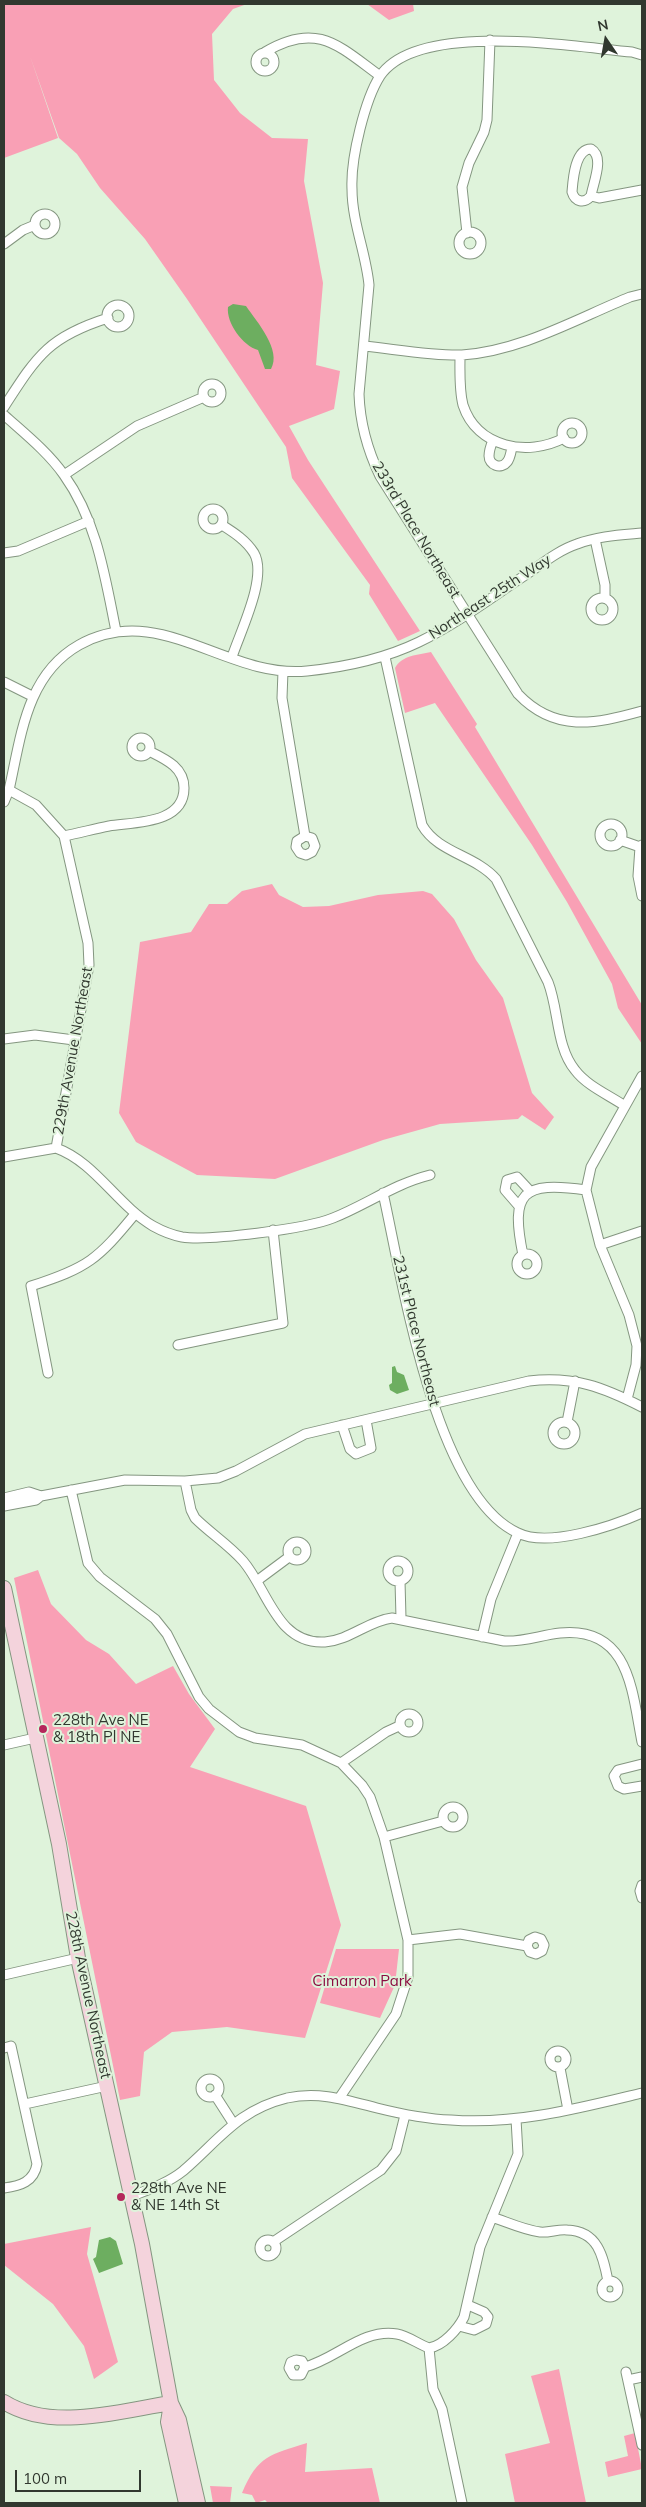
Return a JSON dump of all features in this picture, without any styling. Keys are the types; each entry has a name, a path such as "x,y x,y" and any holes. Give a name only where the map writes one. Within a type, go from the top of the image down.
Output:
{"main road":[{"name":"228th Avenue Northeast","path":"4,1588 58,1844 78,1958 132,2196 171,2403 179,2420 198,2503"},
{"name":"228th Avenue Northeast","path":"171,2403 168,2422 186,2503"},
{"path":"5,2405 45,2415 63,2417 92,2416 171,2403"},
{"path":"190,2503 188,2493 193,2482"}],"street":[{"path":"265,52 302,38 327,40 380,76 398,60 416,51 460,42 490,40 642,54"},
{"path":"467,232 462,187 469,162 484,132 487,120 490,40"},
{"name":"233rd Place Northeast","path":"380,76 364,117 352,169 354,213 369,286 360,402 362,428 368,448 380,476 518,694 527,704 552,718 571,723 589,723 642,711"},
{"path":"588,149 594,151 599,159 591,196 587,200 580,201 575,198 572,192 579,154 588,149"},
{"path":"591,196 600,198 642,190"},
{"path":"4,244 23,230 35,225"},
{"path":"364,346 460,355 502,348 642,294"},
{"path":"4,407 26,373 54,343 80,327 108,318"},
{"path":"460,355 463,405 474,425 493,440 512,447 531,448 545,446 564,438"},
{"path":"64,475 137,426 204,397"},
{"path":"4,415 32,440 64,475 89,522 103,565 116,631"},
{"path":"493,440 489,457 494,465 506,464 512,447"},
{"path":"4,553 18,551 89,522"},
{"path":"222,525 247,544 253,552 258,567 258,582 232,657"},
{"name":"Northeast 25th Way","path":"4,802 9,790 32,696 42,680 65,655 79,645 116,631 135,630 167,635 232,657 283,671 315,670 385,657 419,642 468,614 566,548 595,539 642,533"},
{"path":"595,539 605,585 605,598"},
{"path":"385,657 422,825 426,832 440,844 490,872 496,879 555,999 563,1048 575,1071 586,1081 625,1106"},
{"path":"283,671 282,698 305,836"},
{"path":"4,682 32,696"},
{"path":"9,790 36,805 64,836 151,820 174,810 183,795 182,776 177,768 149,751"},
{"name":"229th Avenue Northeast","path":"64,836 89,953 89,965 56,1148 74,1157 135,1214 167,1233 195,1238 273,1230 331,1219 408,1180 430,1175"},
{"path":"620,840 641,846 638,876 642,896"},
{"path":"4,1039 35,1035 74,1040"},
{"path":"627,1399 636,1365 637,1346 629,1315 600,1245 586,1190 591,1167 642,1076"},
{"path":"4,1157 56,1148"},
{"path":"518,1205 505,1190 507,1180 517,1177 530,1191"},
{"path":"523,1254 518,1229 518,1205 523,1196 530,1191 566,1187 586,1190"},
{"name":"231st Place Northeast","path":"383,1193 432,1405 465,1479 475,1495 493,1514 518,1533"},
{"path":"48,1373 31,1286 70,1274 85,1265 110,1244 135,1214"},
{"path":"178,1345 283,1323 273,1230"},
{"path":"600,1245 642,1231"},
{"path":"4,1506 41,1496 125,1480 207,1480 226,1475 305,1434 547,1379 575,1381 596,1386 642,1407"},
{"path":"567,1422 575,1381"},
{"path":"342,1425 350,1449 356,1454 371,1448 366,1420"},
{"path":"185,1481 191,1510 195,1518 242,1560 258,1580 278,1619 293,1633 306,1639 322,1642 335,1640 375,1622 401,1618 482,1637 518,1642 570,1632 592,1635 616,1651 626,1668 642,1742"},
{"path":"70,1490 88,1563 100,1577 156,1619 167,1634 199,1697 209,1709 239,1732 255,1738 302,1745 341,1763 362,1785 370,1797 384,1837 408,1940 408,1977 396,2014 340,2097"},
{"path":"4,1498 29,1492 41,1496"},
{"path":"482,1637 496,1584 518,1533 533,1538 548,1538 591,1531 613,1525 642,1512"},
{"path":"258,1580 289,1557"},
{"path":"400,1581 401,1618"},
{"path":"341,1763 386,1732 400,1726"},
{"path":"4,1745 35,1738"},
{"path":"642,1764 618,1770 614,1776 618,1786 624,1789 642,1786"},
{"path":"384,1837 443,1821"},
{"path":"642,1885 640,1890 642,1898"},
{"path":"408,1940 460,1934 527,1946"},
{"path":"4,1975 78,1958"},
{"path":"4,2188 25,2183 32,2178 37,2164 25,2104 7,2047"},
{"path":"560,2068 568,2110"},
{"path":"25,2104 108,2086"},
{"path":"132,2196 156,2187 177,2175 233,2123 256,2109 289,2098 321,2095 340,2097 405,2115 479,2122 516,2119 568,2110 642,2093"},
{"path":"215,2095 233,2123"},
{"path":"273,2242 381,2170 396,2151 405,2115"},
{"path":"305,2367 316,2364 375,2335 400,2335 429,2348 439,2344 459,2326 468,2305 476,2261 492,2216 514,2168 518,2154 516,2119"},
{"path":"492,2216 534,2230 566,2230 586,2233 594,2239 598,2246 608,2281"},
{"path":"459,2326 474,2330 486,2324 488,2318 484,2312 468,2305"},
{"path":"429,2348 433,2389 442,2410 462,2503"},
{"path":"642,2377 627,2376 640,2428 642,2445"}],"green space":[{"path":"4,4 247,4 233,9 212,34 214,80 240,113 272,138 308,139 304,181 323,283 316,365 340,371 334,409 289,426 308,460 420,631 398,641 369,594 370,585 292,478 286,447 187,299 145,239 100,188 77,154 59,138 30,56 58,138 4,158"},
{"path":"367,4 413,4 414,11 389,20"},
{"path":"431,652 477,724 475,727 642,1005 642,1044 618,1008 612,984 567,902 532,845 435,703 405,713 395,668 406,658"},
{"path":"272,884 279,895 303,907 329,906 378,895 423,891 432,894 454,919 476,960 503,998 532,1093 554,1117 545,1130 522,1115 518,1119 440,1124 383,1140 275,1179 197,1175 136,1142 119,1113 140,942 191,932 209,904 227,904 242,891"},
{"path":"38,1570 51,1604 86,1640 109,1654 136,1684 173,1666 189,1694 215,1729 190,1767 306,1806 341,1925 305,2038 227,2027 172,2032 144,2052 140,2096 120,2100 14,1578"},
{"name":"Cimarron Park","path":"336,1949 399,1949 395,1985 380,2018 320,2003"},
{"path":"91,2227 87,2254 118,2362 94,2379 84,2346 53,2304 4,2265 4,2244"},
{"path":"559,2369 586,2503 515,2503 505,2454 550,2443 531,2376"},
{"path":"635,2433 642,2469 608,2477 605,2462 628,2456 624,2436"},
{"path":"307,2443 305,2472 372,2468 380,2503 268,2503 265,2500 256,2503 252,2495 242,2493 254,2471 267,2458"},
{"path":"210,2486 232,2487 230,2503 213,2503"}],"shaded area":[{"path":"233,304 246,306 267,336 274,361 271,369 265,369 258,350 252,348 241,339 233,327 228,307"},
{"path":"395,1366 397,1372 404,1375 409,1390 397,1394 390,1390 389,1385 392,1383 392,1367"},
{"path":"110,2237 116,2241 123,2264 99,2273 93,2259 96,2257 99,2240"}],"place":[{"name":"228th Ave NE & 18th Pl NE","path":"43,1729"},
{"name":"228th Ave NE & NE 14th St","path":"121,2197"}]}
